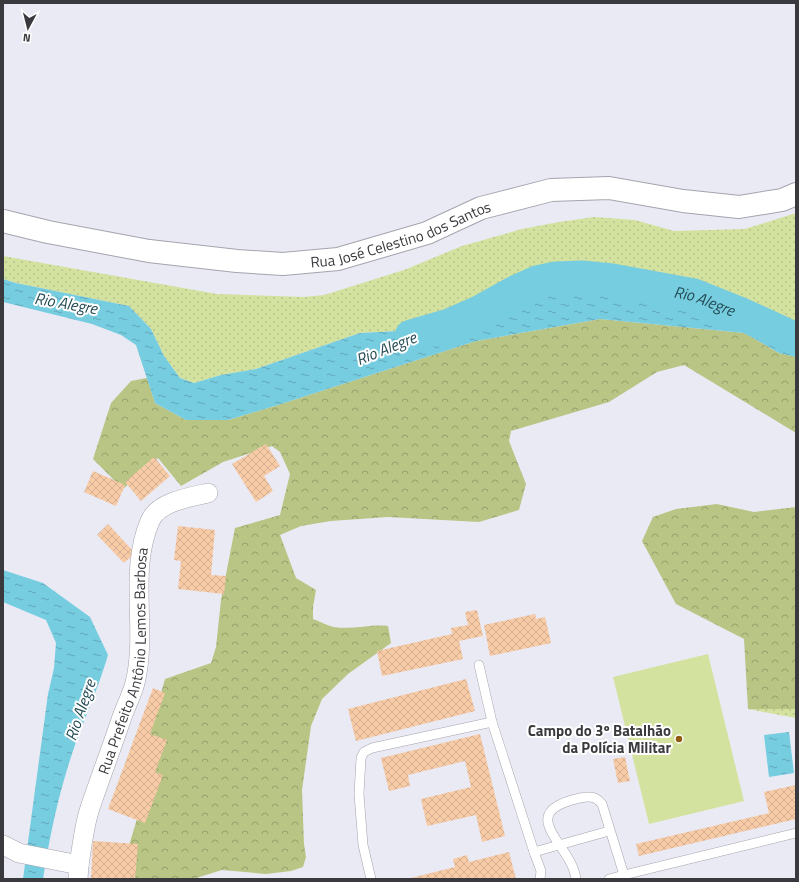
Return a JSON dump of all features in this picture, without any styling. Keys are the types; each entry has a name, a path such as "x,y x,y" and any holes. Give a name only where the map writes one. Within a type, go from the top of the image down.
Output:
{"street":[{"name":"Rua José Celestino dos Santos","path":"3,221 48,232 149,252 283,264 338,259 427,233 481,208 551,190 609,188 683,202 738,207 782,200 796,194"},
{"name":"Rua Prefeito Antônio Lemos Barbosa","path":"11,849 59,861 78,872 89,810 134,683 139,658 140,570 143,545 150,520 156,513 181,499 208,493"}],"lane":[{"path":"479,665 492,722 541,871 540,879"},
{"path":"372,879 363,845 360,816 360,762 364,752 372,748 492,722"},
{"path":"576,879 574,867 559,846 551,829 548,819 549,812 554,807 568,800 590,796 596,798 602,804 609,831 624,875"},
{"path":"534,852 609,831"},
{"path":"609,879 796,833"}],"green space":[{"path":"796,213 796,326 776,327 698,294 529,289 475,319 418,330 360,333 256,369 221,375 194,383 180,378 164,356 151,329 129,306 3,279 3,256 217,294 304,297 324,295 404,270 462,246 522,229 559,222 594,217 635,220 674,231 745,229"},
{"path":"600,319 745,333 779,353 796,357 796,433 684,365 657,372 609,402 511,431 509,441 526,484 519,510 479,522 388,517 331,521 301,526 280,535 296,578 316,590 313,607 313,619 341,628 388,626 391,643 348,674 322,699 311,726 302,790 304,844 306,857 303,867 291,871 266,874 222,870 193,879 123,879 124,862 137,819 139,769 165,679 211,663 216,647 221,600 235,528 280,515 290,474 280,452 272,446 223,462 181,486 158,458 123,489 93,459 111,403 131,381 147,378 155,403 186,420 228,420 476,341"},
{"path":"717,504 754,512 796,507 796,709 748,709 744,639 676,604 642,541 653,517 676,509"},
{"name":"Campo do 3º Batalhão da Polícia Militar","path":"708,654 744,801 649,824 613,677"},
{"path":"748,709 796,709 796,718"}],"water":[{"path":"3,279 129,306 151,329 164,356 180,378 194,383 221,375 256,369 360,333 418,330 475,319 529,289 698,294 776,327 796,326 796,357 779,353 745,333 600,319 476,341 228,420 186,420 155,403 136,345 121,335 92,324 3,302"},
{"path":"3,570 43,583 90,617 108,655 97,689 75,745 60,794 43,879 23,879 48,694 54,668 56,643 46,620 3,602"},
{"path":"789,732 794,773 769,777 764,735"}],"building":[{"path":"266,444 280,466 264,476 273,491 256,502 232,464"},
{"path":"154,457 170,476 141,501 125,482"},
{"path":"93,471 125,485 116,506 84,492"},
{"path":"108,524 135,553 124,563 97,535"},
{"path":"178,526 215,530 211,575 226,576 224,594 178,589 181,561 174,560"},
{"path":"477,610 483,636 459,641 463,659 382,676 377,651 452,634 451,628 468,625 465,612"},
{"path":"535,614 536,619 545,617 551,643 490,656 484,625"},
{"path":"466,679 475,711 356,741 348,709"},
{"path":"153,688 165,693 150,734 167,740 155,772 163,775 145,823 108,809"},
{"path":"480,734 505,836 482,842 476,815 427,826 421,799 471,787 465,761 408,775 410,786 389,791 381,758"},
{"path":"625,757 630,781 618,783 613,759"},
{"path":"796,785 796,819 639,856 636,844 769,813 764,792"},
{"path":"93,841 138,844 135,879 91,879"},
{"path":"509,852 516,879 407,879 455,867 453,859 467,855 469,862"}],"waterway":[{"name":"Rio Alegre","path":"411,336 449,325 481,311 517,291 537,282 556,278 582,277 612,280 694,295 739,313 796,339"}],"place":[{"name":"Campo do 3º Batalhão da Polícia Militar","path":"679,739"}]}
